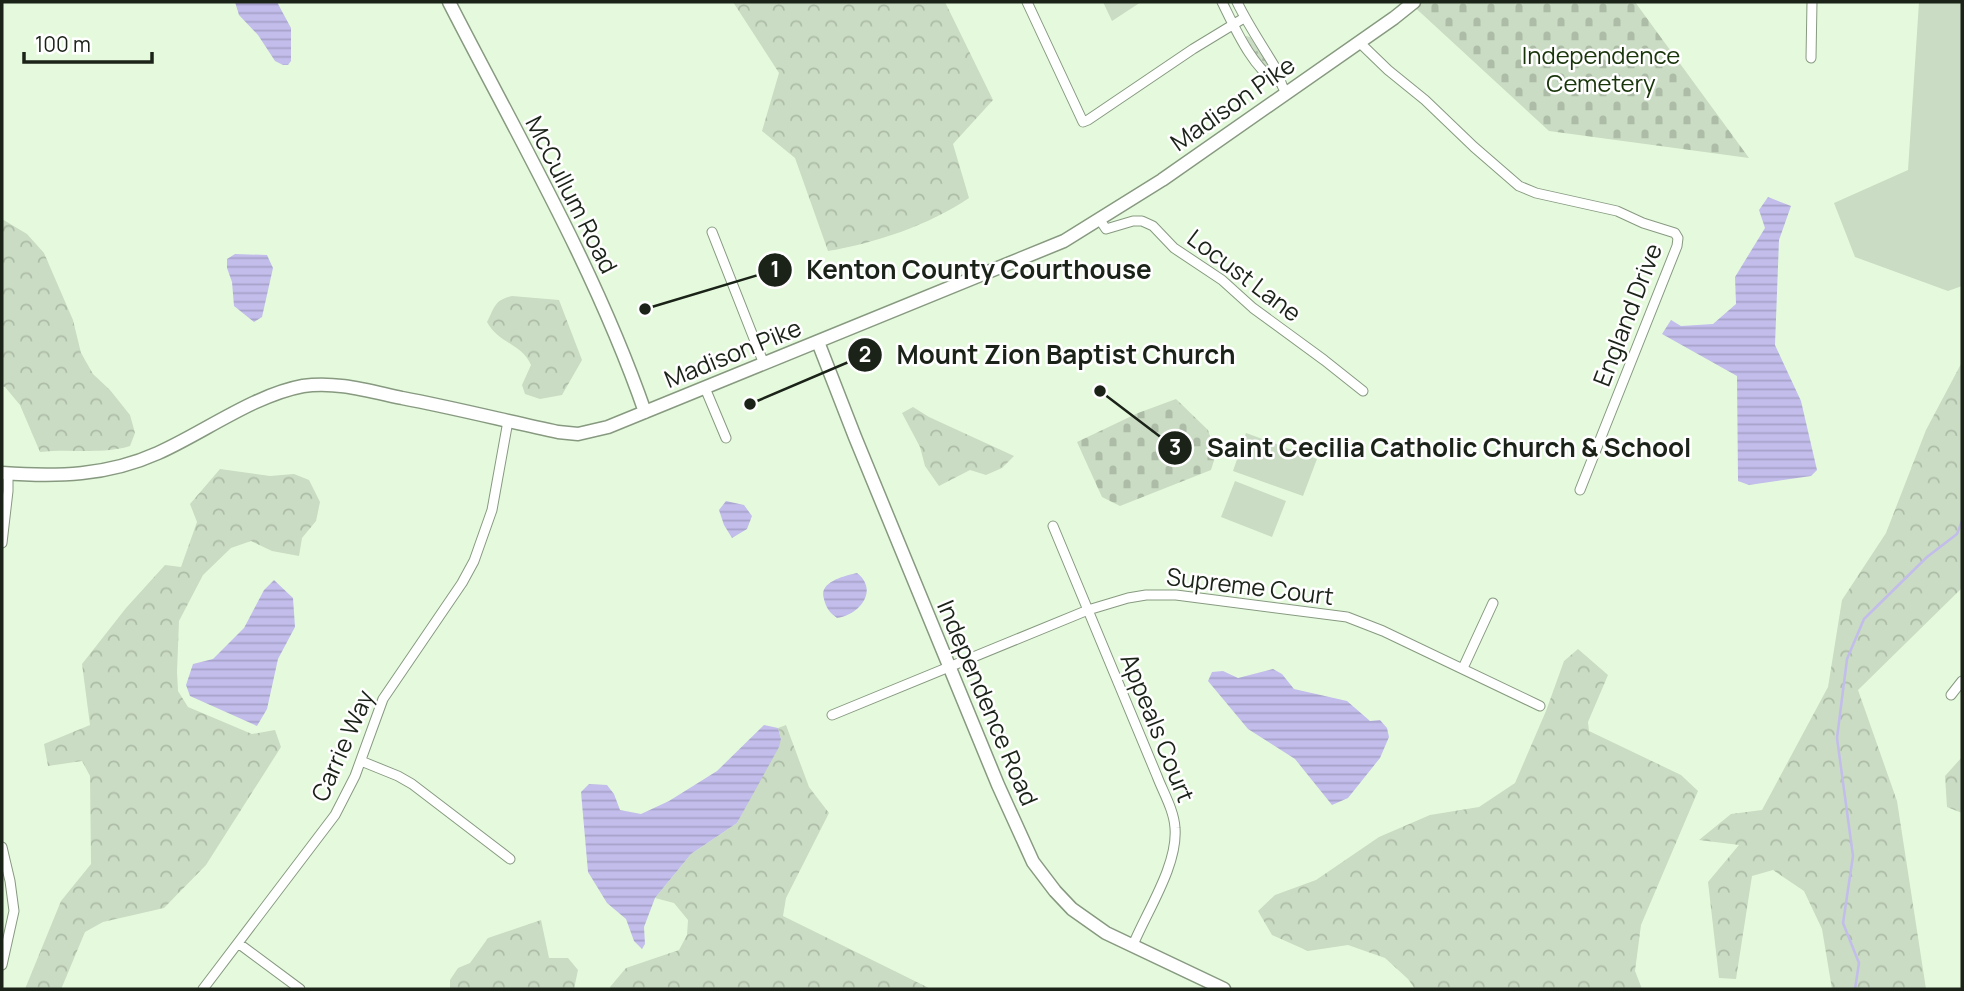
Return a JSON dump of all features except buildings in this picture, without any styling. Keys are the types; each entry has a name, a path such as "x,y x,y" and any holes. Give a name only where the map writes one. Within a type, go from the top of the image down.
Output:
{"main road":[{"name":"McCullum Road","path":"449,2 579,251 645,412"},
{"name":"Madison Pike","path":"5,473 74,475 112,470 157,453 278,393 325,384 389,395 558,432 578,434 608,427 1064,241 1162,180 1283,87 1359,42 1414,2"},
{"name":"Independence Road","path":"818,342 1024,845 1042,874 1072,909 1106,933 1224,989"}],"street":[{"path":"1027,2 1083,122 1244,18"},
{"path":"1222,2 1242,42 1269,79 1283,87"},
{"path":"1237,2 1277,70 1283,87"},
{"path":"1811,58 1812,2"},
{"name":"England Drive","path":"1359,42 1519,186 1536,193 1617,211 1675,233 1678,238 1580,490"},
{"name":"Locust Lane","path":"1100,220 1106,229 1133,221 1142,221 1153,226 1174,248 1222,280 1253,308 1363,391"},
{"path":"712,232 764,364"},
{"path":"705,388 726,438"},
{"name":"Carrie Way","path":"203,989 335,815 351,786 383,699 474,561 492,510 508,421"},
{"path":"2,543 8,491 5,473"},
{"name":"Appeals Court","path":"1053,526 1161,786 1175,828 1173,853 1133,945"},
{"name":"Supreme Court","path":"832,715 1088,611 1146,594 1176,595 1347,617 1383,631 1540,706"},
{"path":"1463,668 1493,603"},
{"path":"1951,695 1962,681"},
{"path":"360,761 412,784 510,859"},
{"path":"2,847 14,911 2,965"},
{"path":"238,943 300,989"}],"green space":[{"path":"733,2 945,2 993,100 953,144 969,198 937,217 902,232 828,251 795,158 762,131 779,73"},
{"path":"1103,2 1141,2 1112,21"},
{"name":"Independence Cemetery","path":"1409,2 1635,2 1749,158 1549,131"},
{"path":"1919,2 1962,2 1962,286 1948,291 1855,257 1834,203 1908,170"},
{"path":"1246,36 1250,37 1272,68 1272,72 1269,72 1244,41"},
{"path":"2,219 27,234 44,253 73,320 81,353 93,374 130,415 135,433 130,446 108,450 40,452 20,405 2,386"},
{"path":"512,296 559,300 582,360 562,395 540,399 525,394 522,385 531,365 522,352 497,335 487,322 498,302"},
{"path":"1962,362 1962,588 1858,690 1897,801 1926,989 1832,989 1822,929 1804,891 1773,870 1752,876 1736,979 1719,978 1708,882 1739,845 1699,840 1731,814 1762,810 1828,687 1842,600 1886,533 1926,430"},
{"path":"1176,399 1208,430 1216,454 1211,470 1120,506 1102,497 1077,442 1138,413"},
{"path":"913,407 1014,456 1002,468 986,475 970,470 939,486 925,466 920,447 902,413"},
{"path":"1246,433 1317,459 1303,496 1233,471"},
{"path":"220,469 270,476 294,474 309,480 320,502 316,521 302,538 299,556 272,551 251,541 231,548 203,575 179,621 178,691 188,707 252,734 275,730 281,747 206,865 164,908 103,922 85,932 62,989 25,989 61,901 91,864 90,776 82,761 48,766 44,744 90,725 82,664 126,608 165,565 181,567 197,522 190,504"},
{"path":"1235,481 1286,501 1272,537 1221,517"},
{"path":"1578,649 1608,675 1588,722 1589,731 1681,775 1698,791 1641,925 1635,971 1642,989 1415,989 1385,958 1348,945 1308,951 1272,935 1258,911 1275,895 1316,880 1379,837 1430,815 1479,807 1515,783 1564,661"},
{"path":"786,725 809,787 829,813 786,898 783,916 931,989 611,989 626,968 679,950 687,935 688,920 674,903 655,898 691,854 737,823 781,739 778,728"},
{"path":"1962,757 1962,813 1947,807 1945,776"},
{"path":"541,920 549,958 568,958 578,970 574,989 450,989 450,980 458,968 470,963 488,938"}],"shaded area":[{"path":"235,2 277,2 291,28 291,61 288,65 275,61 258,35 239,15"},
{"path":"1768,197 1791,206 1779,240 1775,345 1801,401 1817,470 1811,476 1749,485 1738,481 1737,376 1662,334 1671,320 1681,326 1713,324 1736,304 1735,277 1765,228 1759,210"},
{"path":"235,254 267,255 273,268 262,317 254,322 234,306 227,259"},
{"path":"726,501 744,505 752,516 747,529 732,538 719,510"},
{"path":"857,573 866,587 864,601 853,612 837,618 826,605 823,593 825,588 833,581"},
{"path":"274,580 293,598 295,627 278,659 267,709 257,726 190,696 186,685 193,664 213,659 244,628 264,590"},
{"path":"1273,669 1282,674 1294,689 1347,701 1370,721 1380,720 1387,728 1389,737 1380,758 1348,798 1332,805 1295,759 1248,729 1208,681 1212,672 1223,671 1238,678"},
{"path":"764,725 778,728 781,739 779,747 737,823 691,854 655,898 644,927 645,944 642,949 634,941 626,919 607,903 588,872 581,792 589,784 607,785 620,810 641,814 669,801 717,771"}],"waterway":[{"path":"1855,989 1859,963 1843,923 1853,856 1837,738 1847,659 1864,619 1927,557 1957,534 1962,521"}],"place":[{"name":"Kenton County Courthouse","path":"645,309"},
{"name":"Saint Cecilia Catholic Church & School","path":"1100,391"},
{"name":"Mount Zion Baptist Church","path":"750,404"}]}
